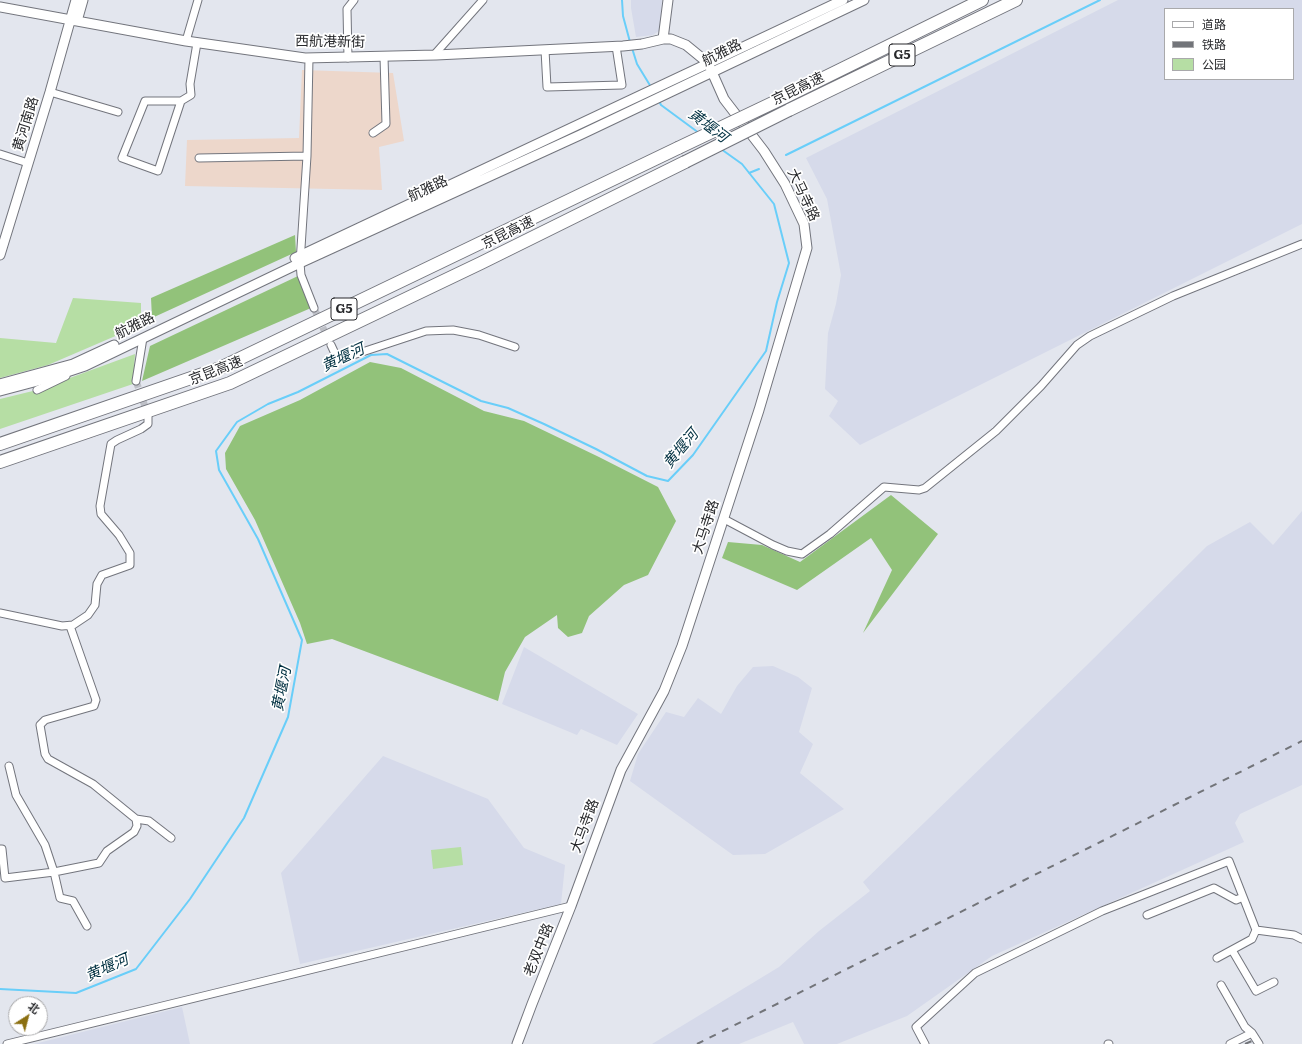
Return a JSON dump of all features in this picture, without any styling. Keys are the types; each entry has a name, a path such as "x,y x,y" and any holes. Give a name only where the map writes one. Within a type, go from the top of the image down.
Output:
{"highway":[{"name":"京昆高速","path":"0,444 220,368 783,98 982,0"},
{"name":"京昆高速","path":"0,462 230,383 481,264 789,110 1016,0"}],"street":[{"name":"黄河南路","path":"74,20 76,0"},
{"name":"黄河南路","path":"0,255 50,92 74,20 83,0"},
{"path":"186,41 198,0"},
{"path":"348,58 347,9 354,0"},
{"path":"434,55 483,0"},
{"path":"668,0 663,39 671,39 686,46 708,63"},
{"name":"航雅路","path":"661,92 708,63 843,0"},
{"name":"航雅路","path":"0,384 73,364 661,92 713,72 864,0"},
{"name":"西航港新街","path":"0,7 196,43 309,58 384,57 620,46 642,44 663,39"},
{"path":"180,102 158,171 122,158 145,101 180,102 191,95 190,84 196,43"},
{"path":"545,50 547,86 622,85 620,46"},
{"path":"373,133 386,124 384,57"},
{"path":"309,58 307,156 300,260 301,275 314,308"},
{"name":"大马寺路","path":"571,906 621,770 664,691 682,646 759,410 807,248 804,224 785,184 764,151 724,99 708,63"},
{"path":"50,92 118,112"},
{"path":"0,154 28,163"},
{"path":"199,158 307,156"},
{"path":"724,519 773,545 787,551 802,554 830,534 884,487 919,490 925,488 996,431 1041,386 1077,345 1090,336 1173,296 1302,244"},
{"name":"航雅路","path":"0,391 49,378 85,366 300,260"},
{"path":"331,345 338,360 426,332 453,330 479,335 515,348"},
{"path":"136,381 143,338"},
{"path":"38,390 143,338"},
{"path":"0,613 62,626 73,625 88,615 94,605 97,584 102,575 130,565 130,553 119,535 101,514 100,506 111,444 148,424 148,416"},
{"path":"70,626 96,700 94,706 45,720 40,725 45,754 48,758 93,784 136,819 149,821 171,838"},
{"path":"9,766 16,795 44,845 54,872 60,898 73,901 87,926"},
{"path":"0,849 2,849 5,878 54,872 99,863 107,850 134,832 137,826 136,819"},
{"path":"925,1044 916,1027 975,973 1102,911 1229,862 1256,930 1252,939 1217,958"},
{"path":"1147,915 1214,888 1236,900 1243,897"},
{"path":"7,1044 571,906"},
{"name":"老双中路","path":"517,1044 571,906"},
{"path":"1256,930 1294,935 1302,939"},
{"path":"1232,950 1256,991 1274,982"},
{"path":"1221,985 1245,1027 1252,1033 1259,1044"},
{"name":"老双中路","path":"524,1044 532,1004"},
{"path":"1230,1044 1252,1033"}],"shaded area":[{"path":"631,0 662,0 660,30 653,35 636,37"},
{"path":"1118,0 1302,0 1302,224 860,445 829,416 838,401 825,389 828,333 836,304 841,275 827,199 806,158"},
{"path":"302,70 393,73 404,141 379,147 382,190 185,186 187,140 299,138"},
{"path":"1302,511 1302,785 1240,814 1235,823 1244,842 992,956 907,1016 837,1044 804,1044 793,1022 739,1044 652,1044 779,967 819,931 870,891 863,882 1086,666 1207,546 1250,522 1273,545"},
{"path":"524,647 638,714 617,745 581,729 577,735 502,704"},
{"path":"773,666 798,677 812,688 799,732 813,744 800,773 844,809 765,854 733,855 630,781 638,754 666,712 684,717 698,698 721,714 737,686 753,667"},
{"path":"383,756 488,799 524,848 565,865 561,904 300,964 281,873"},
{"path":"182,1007 190,1044 34,1044"}],"green space":[{"path":"295,235 296,252 152,318 151,298"},
{"path":"298,276 311,308 142,381 150,346"},
{"path":"73,298 141,303 141,325 48,365 0,378 0,338 56,343"},
{"path":"135,354 133,384 0,429 0,399 37,390"},
{"path":"370,362 401,368 484,411 524,421 658,487 676,521 648,575 624,585 589,616 582,633 568,637 558,628 557,615 525,637 505,672 498,701 332,639 307,644 300,623 255,520 226,469 225,453 240,426 300,400"},
{"path":"891,495 938,534 863,633 892,570 871,538 797,590 722,558 728,542 762,545 800,562"},
{"path":"461,847 463,865 433,869 431,850"}],"waterway":[{"name":"黄堰河","path":"622,0 623,16 630,42"},
{"path":"786,155 1100,0"},
{"name":"黄堰河","path":"632,48 637,64 651,87"},
{"name":"黄堰河","path":"659,101 661,105 699,133"},
{"name":"黄堰河","path":"0,989 76,993 136,969 190,899 244,818 288,717 302,640 258,539 219,470 216,451 237,422 268,404 298,392 371,355 387,354 481,401 508,408 596,449 647,476 668,481 693,455 766,351 777,302 789,263 774,204 742,164 721,149"},
{"path":"749,173 759,169"}],"tunnel":[{"path":"314,308 328,339"},
{"path":"136,381 148,415"}],"railway":[{"path":"697,1044 1302,741"},
{"path":"1245,1044 1252,1041"}]}
